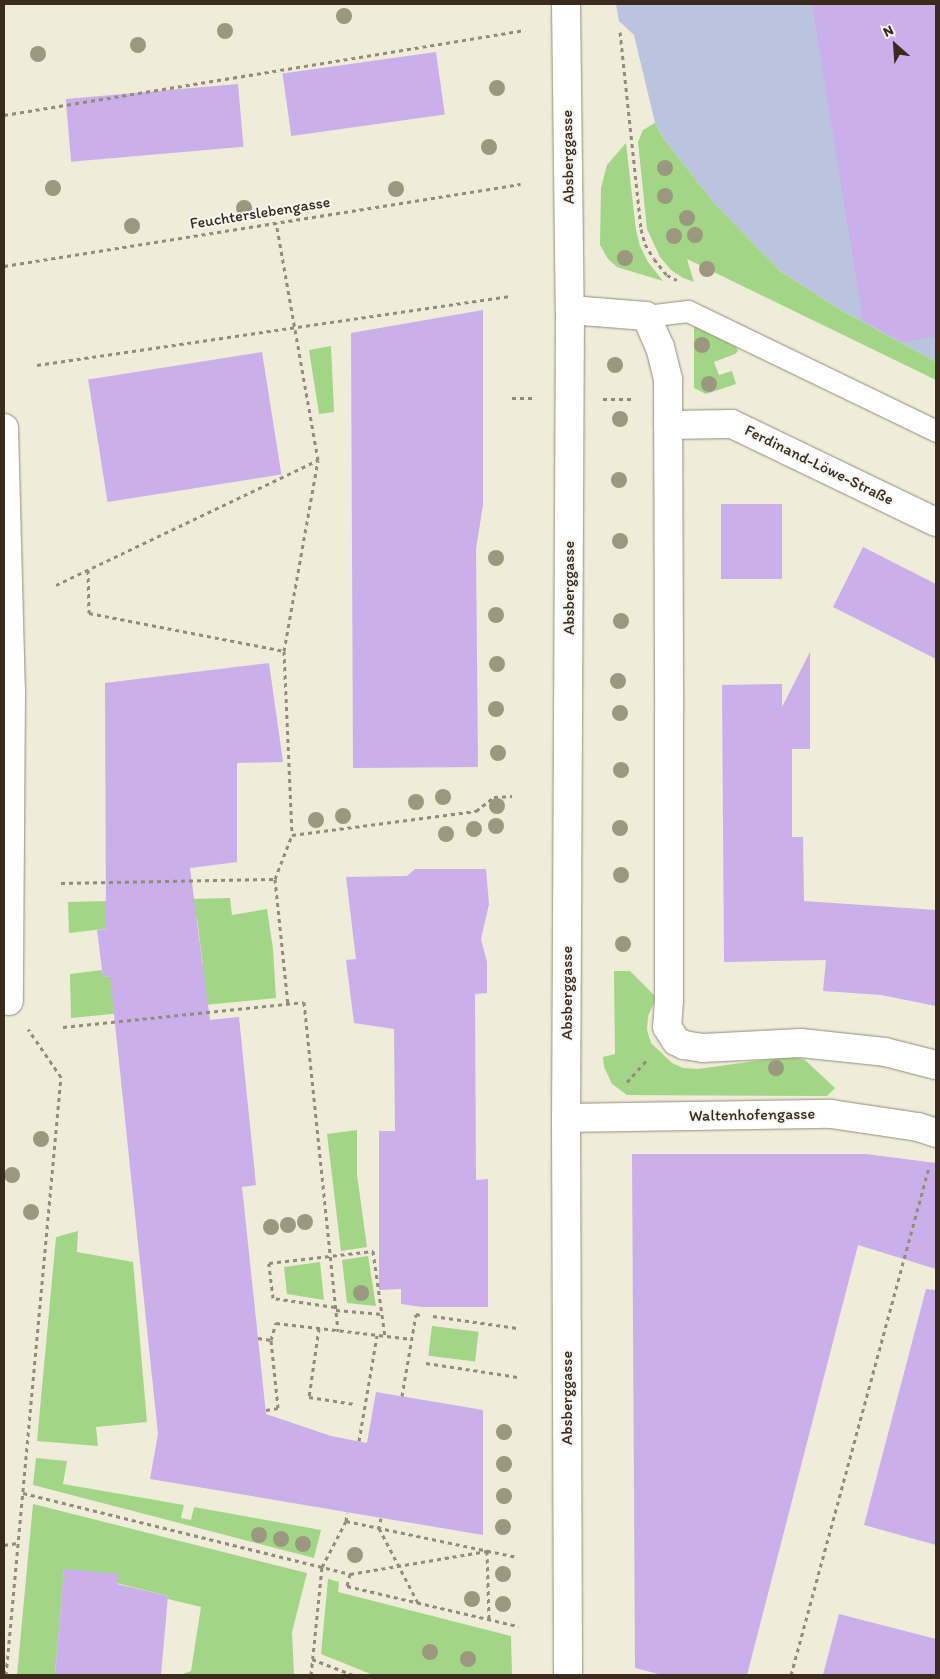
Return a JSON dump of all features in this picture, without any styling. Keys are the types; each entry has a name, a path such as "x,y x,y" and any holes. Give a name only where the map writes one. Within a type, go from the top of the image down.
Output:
{"street":[{"name":"Absberggasse","path":"566,4 570,310 566,1118 568,1675"},
{"path":"570,310 646,316 660,347 668,380 669,1000 667,1020 671,1035 684,1045 703,1048 801,1043 885,1052 936,1065"},
{"name":"Ferdinand-Löwe-Straße","path":"668,412 732,424 936,522"},
{"path":"4,428 11,690 9,1001"},
{"name":"Waltenhofengasse","path":"566,1118 831,1114 918,1127 936,1133"}],"lane":[{"path":"646,316 688,311 936,431"}],"path":[{"path":"4,115 525,30"},
{"path":"620,32 641,229 654,259 667,274 688,287 688,311"},
{"name":"Feuchterslebengasse","path":"4,266 521,184"},
{"path":"276,223 318,460 284,651 292,835 275,879 288,1004"},
{"path":"37,365 512,296"},
{"path":"512,398 570,399 668,412"},
{"path":"56,585 318,460"},
{"path":"88,570 89,613 284,651"},
{"path":"292,835 476,811 494,797 512,796"},
{"path":"61,883 275,879"},
{"path":"6,1675 61,1077 9,1001"},
{"path":"63,1027 304,1002 338,1331"},
{"path":"791,1675 931,1162"},
{"path":"382,1314 273,1298 269,1263 373,1251 382,1314 385,1336"},
{"path":"402,1396 410,1360 416,1314 420,1315"},
{"path":"433,1316 517,1328"},
{"path":"266,1410 278,1408 271,1340 276,1323 412,1339"},
{"path":"319,1328 309,1397 354,1404"},
{"path":"359,1441 377,1336"},
{"path":"258,1338 271,1340"},
{"path":"426,1363 517,1377"},
{"path":"23,1492 350,1574 488,1551"},
{"path":"310,1675 322,1567 346,1521 347,1513"},
{"path":"381,1518 379,1528 418,1603"},
{"path":"346,1521 517,1557"},
{"path":"4,1544 18,1543"},
{"path":"488,1551 489,1619"},
{"path":"350,1574 347,1586 518,1626"},
{"path":"312,1659 353,1675"}],"shaded area":[{"path":"616,4 936,4 936,362 839,309 780,271 714,203 663,138 655,123 634,35 619,21"}],"green space":[{"path":"655,123 663,138 714,203 780,271 839,309 936,362 936,380 687,259 694,282 683,278 671,270 660,257 647,229 638,142 643,130"},
{"path":"626,143 636,230 640,246 648,262 663,281 617,267 608,259 600,245 601,188 607,165"},
{"path":"694,326 736,347 738,351 735,354 714,362 719,375 732,371 736,384 706,394 694,388"},
{"path":"331,346 334,412 319,414 309,350"},
{"path":"230,898 232,915 267,909 273,949 276,998 71,1018 70,974 102,970 103,977 203,965 197,918 69,933 68,902"},
{"path":"614,971 630,971 654,995 655,1001 648,1016 647,1030 651,1043 672,1063 683,1068 698,1069 792,1056 805,1060 835,1088 827,1096 627,1095 612,1084 604,1067 603,1057 615,1054"},
{"path":"357,1130 357,1175 367,1247 341,1251 327,1134"},
{"path":"78,1231 77,1252 133,1262 147,1422 96,1427 98,1446 37,1441 56,1237"},
{"path":"368,1256 376,1306 347,1303 342,1260"},
{"path":"320,1262 324,1300 287,1294 284,1267"},
{"path":"432,1326 479,1332 475,1362 428,1356"},
{"path":"36,1458 67,1461 63,1484 184,1505 181,1518 191,1520 194,1507 321,1530 314,1558 33,1485"},
{"path":"33,1504 307,1573 292,1632 294,1675 180,1675 191,1671 201,1607 168,1599 168,1596 64,1570 55,1675 17,1675"},
{"path":"328,1579 339,1582 338,1592 511,1636 512,1675 373,1675 321,1654"}],"building":[{"path":"812,4 936,4 936,336 903,342 863,321"},
{"path":"436,52 445,114 291,136 283,74"},
{"path":"238,84 243,147 71,162 66,99"},
{"path":"483,310 483,505 476,549 478,767 353,768 351,333"},
{"path":"262,352 281,474 108,502 88,380"},
{"path":"721,504 782,504 782,579 721,579"},
{"path":"863,547 936,584 936,659 833,607"},
{"path":"810,652 810,749 792,749 792,837 803,837 804,901 936,910 936,1006 881,995 823,991 826,960 724,962 722,685 782,684 782,707"},
{"path":"269,663 283,762 237,763 237,862 190,868 210,1020 239,1017 256,1185 242,1187 266,1414 331,1436 367,1443 376,1392 483,1410 483,1535 150,1479 158,1434 110,976 103,977 97,930 106,929 105,683"},
{"path":"415,869 486,869 489,904 481,939 487,962 487,993 475,994 476,1180 488,1179 488,1307 422,1307 401,1304 401,1289 379,1290 379,1131 395,1131 394,1029 354,1023 346,960 356,959 346,877 407,876"},
{"path":"632,1154 866,1154 936,1163 936,1269 858,1245 747,1675 662,1675 635,1668"},
{"path":"926,1289 936,1290 936,1545 864,1525"},
{"path":"64,1569 118,1574 117,1584 168,1596 161,1675 55,1675"},
{"path":"839,1614 936,1639 936,1675 823,1675"}]}
